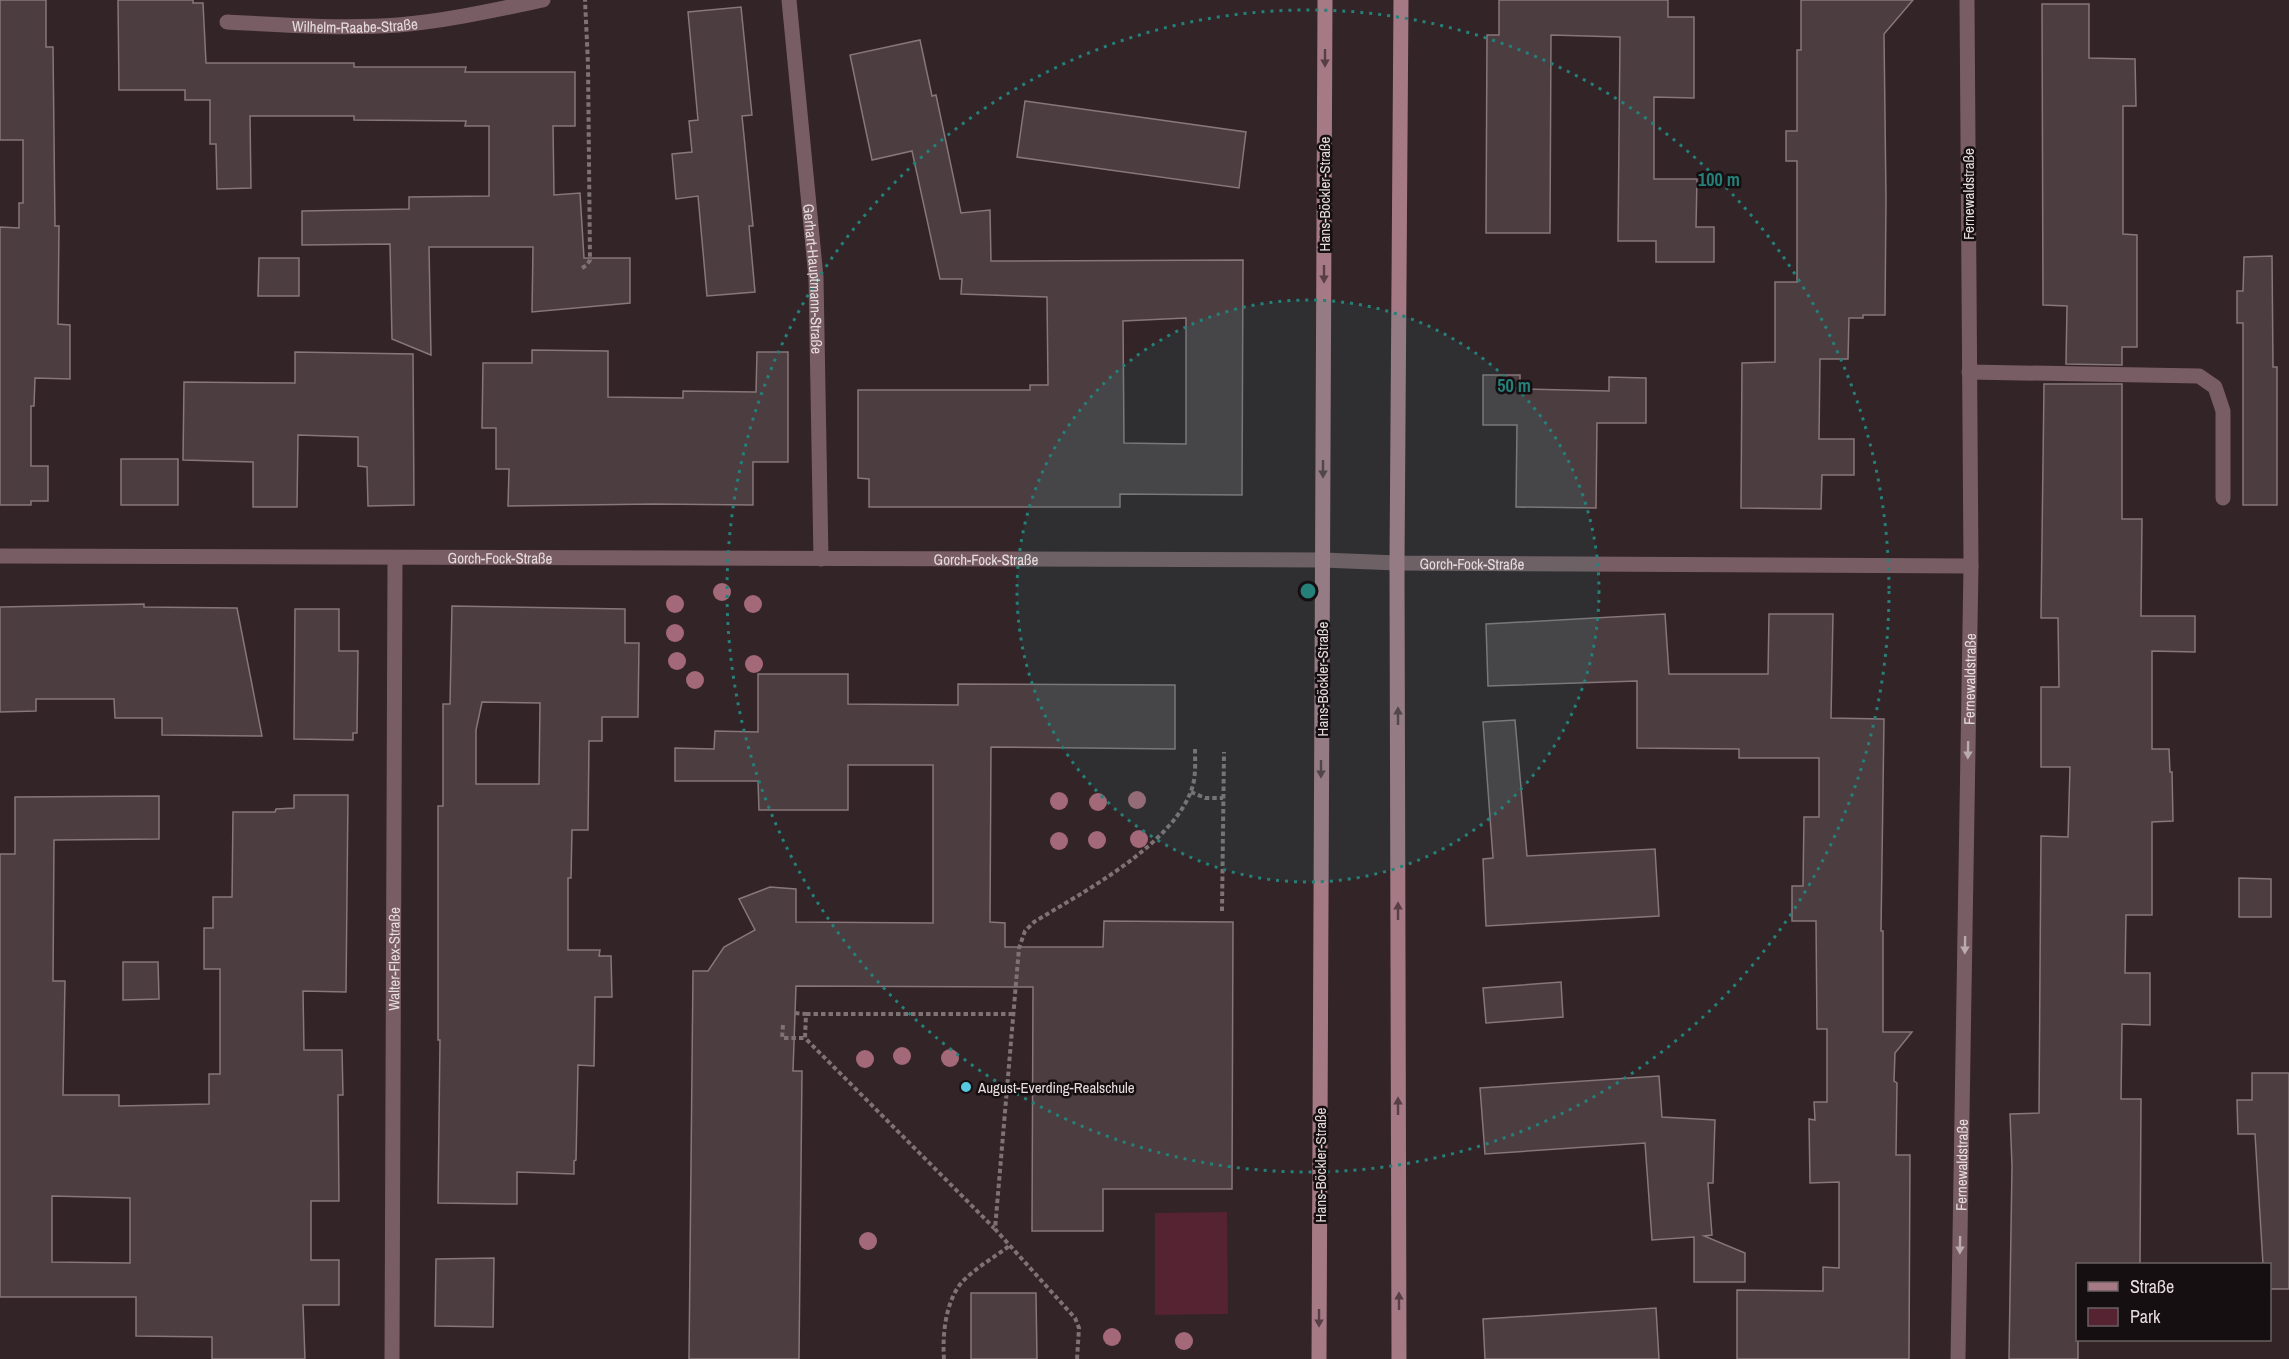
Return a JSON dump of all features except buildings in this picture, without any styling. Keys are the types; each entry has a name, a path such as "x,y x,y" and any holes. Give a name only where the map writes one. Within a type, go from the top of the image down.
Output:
{"main road":[{"name":"Hans-Böckler-Straße","path":"1319,1359 1325,0"},
{"path":"1399,1359 1397,562 1401,0"}],"street":[{"name":"Wilhelm-Raabe-Straße","path":"227,22 308,26 398,25 481,7 543,0"},
{"name":"Gerhart-Hauptmann-Straße","path":"789,0 816,277 821,560"},
{"name":"Fernewaldstraße","path":"1958,1359 1971,566 1967,0"},
{"path":"1969,372 2199,376 2215,387 2223,411 2223,498"},
{"name":"Gorch-Fock-Straße","path":"0,556 1323,560 1971,566"},
{"name":"Walter-Flex-Straße","path":"392,1359 395,558"}],"path":[{"path":"582,268 590,260 585,0"},
{"path":"995,1229 1019,948 1025,931 1034,922 1135,859 1178,816 1191,792 1195,771 1195,748"},
{"path":"1222,911 1224,752"},
{"path":"1191,792 1205,798 1222,798"},
{"path":"795,1013 1013,1014"},
{"path":"805,1038 806,1014"},
{"path":"783,1025 782,1038 805,1038 995,1229 1075,1318 1078,1328 1077,1359"},
{"path":"945,1359 946,1319 957,1289 965,1279 1009,1246"}],"green space":[{"path":"1227,1212 1228,1314 1155,1315 1155,1213"}],"place":[{"name":"August-Everding-Realschule","path":"966,1087"}]}
